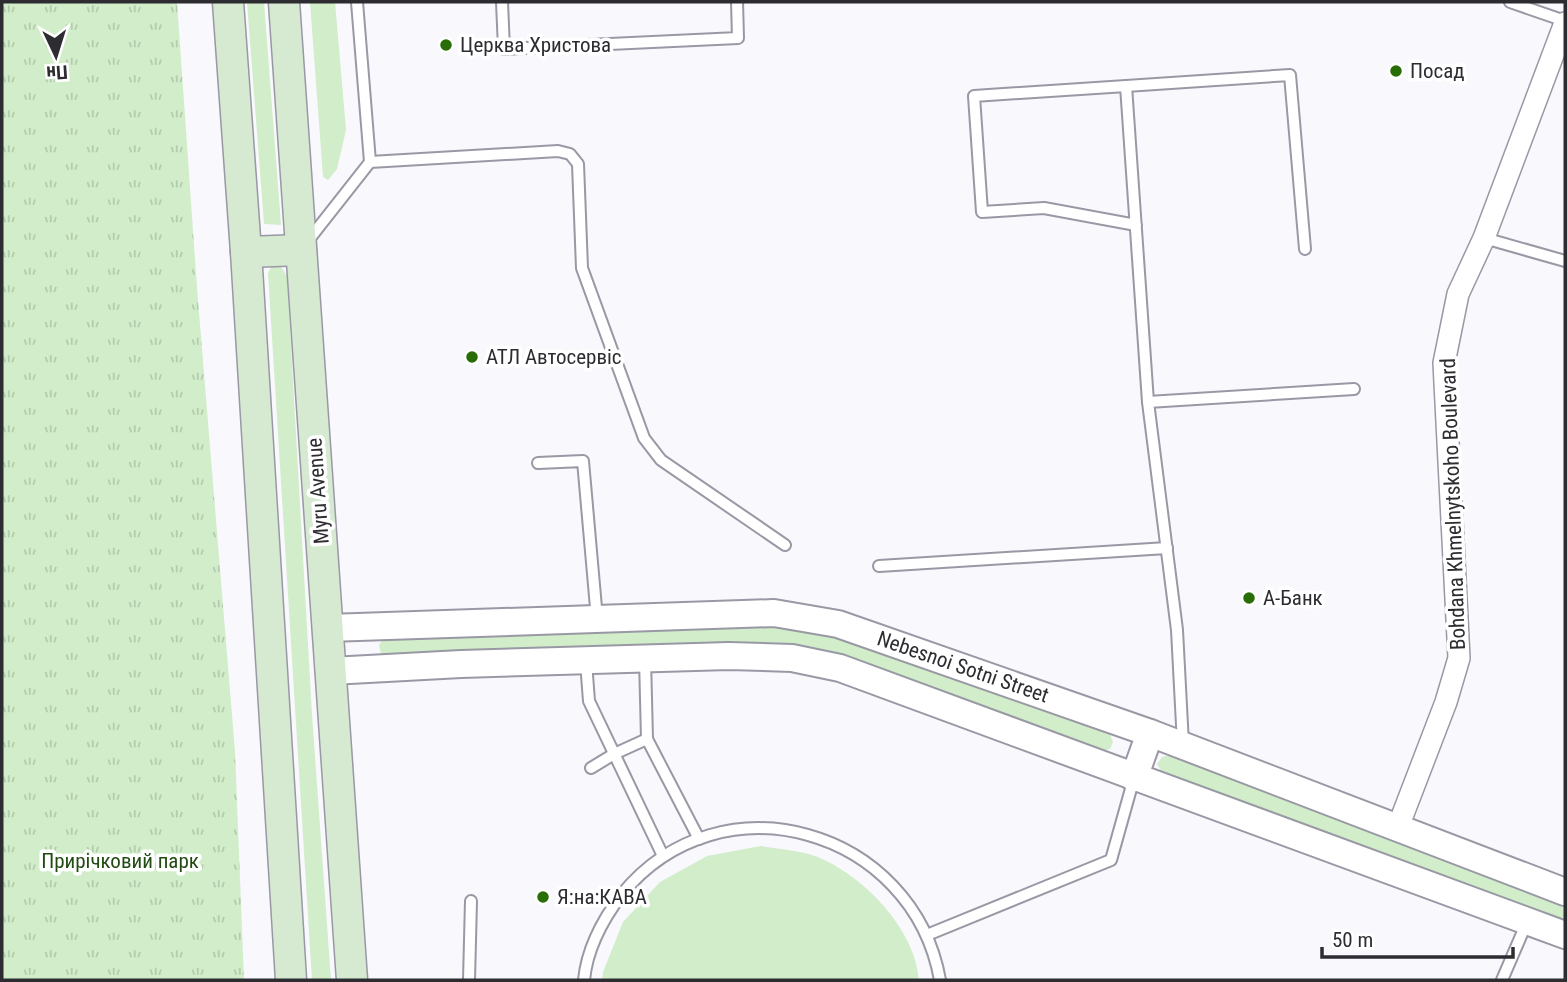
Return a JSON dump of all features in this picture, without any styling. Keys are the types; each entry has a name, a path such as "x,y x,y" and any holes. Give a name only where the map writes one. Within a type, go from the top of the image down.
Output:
{"main road":[{"path":"228,2 291,980"},
{"name":"Myru Avenue","path":"284,2 352,980"},
{"path":"246,252 301,250"}],"street":[{"name":"Bohdana Khmelnytskoho Boulevard","path":"1398,827 1446,702 1459,658 1444,363 1458,294 1484,238 1565,22"},
{"name":"Nebesnoi Sotni Street","path":"328,628 774,613 838,624 1184,744 1565,892"},
{"name":"Nebesnoi Sotni Street","path":"331,671 729,656 792,658 840,668 1565,935"},
{"path":"1134,778 1150,733"}],"lane":[{"path":"301,250 370,162 357,2"},
{"path":"502,2 504,49 738,38 737,2"},
{"path":"1510,2 1565,22"},
{"path":"1136,225 1045,208 982,212 974,96 1290,75 1306,249"},
{"path":"1126,86 1149,402 1177,630 1184,744"},
{"path":"370,162 558,151 570,154 578,164 581,256 585,278 644,438 661,460 785,545"},
{"path":"1484,238 1565,261"},
{"path":"1149,402 1354,389"},
{"path":"538,463 583,461 597,619"},
{"path":"879,566 1167,548"},
{"path":"645,658 648,739 699,839"},
{"path":"586,660 589,701 663,856"},
{"path":"591,768 648,739"},
{"path":"927,935 1111,860 1134,778"},
{"path":"584,980 595,938 611,908 633,881 663,856 699,839 746,828 790,830 834,843 872,865 904,897 927,935 940,980"},
{"path":"469,980 471,901"},
{"path":"1502,980 1527,922"}],"green space":[{"name":"Прирічковий парк","path":"2,2 177,2 197,288 235,752 244,980 2,980"},
{"path":"247,2 264,2 281,225 264,224"},
{"path":"310,2 335,2 346,130 337,169 328,180 323,177"},
{"path":"272,265 281,267 287,276 312,715 331,980 312,980 268,273"},
{"path":"775,626 808,630 866,646 1110,734 1113,742 1110,749 1102,751 854,660 387,659 381,654 379,645 384,638"},
{"path":"1171,755 1565,903 1565,924 1163,774 1157,764 1162,757"},
{"path":"761,846 815,856 833,864 868,889 897,923 908,941 919,980 602,980 623,922 660,882 707,856"}],"place":[{"name":"Церква Христова","path":"446,45"},
{"name":"Посад","path":"1396,71"},
{"name":"АТЛ Автосервіс","path":"472,357"},
{"name":"А-Банк","path":"1249,598"},
{"name":"Я:на:КАВА","path":"543,897"}]}
